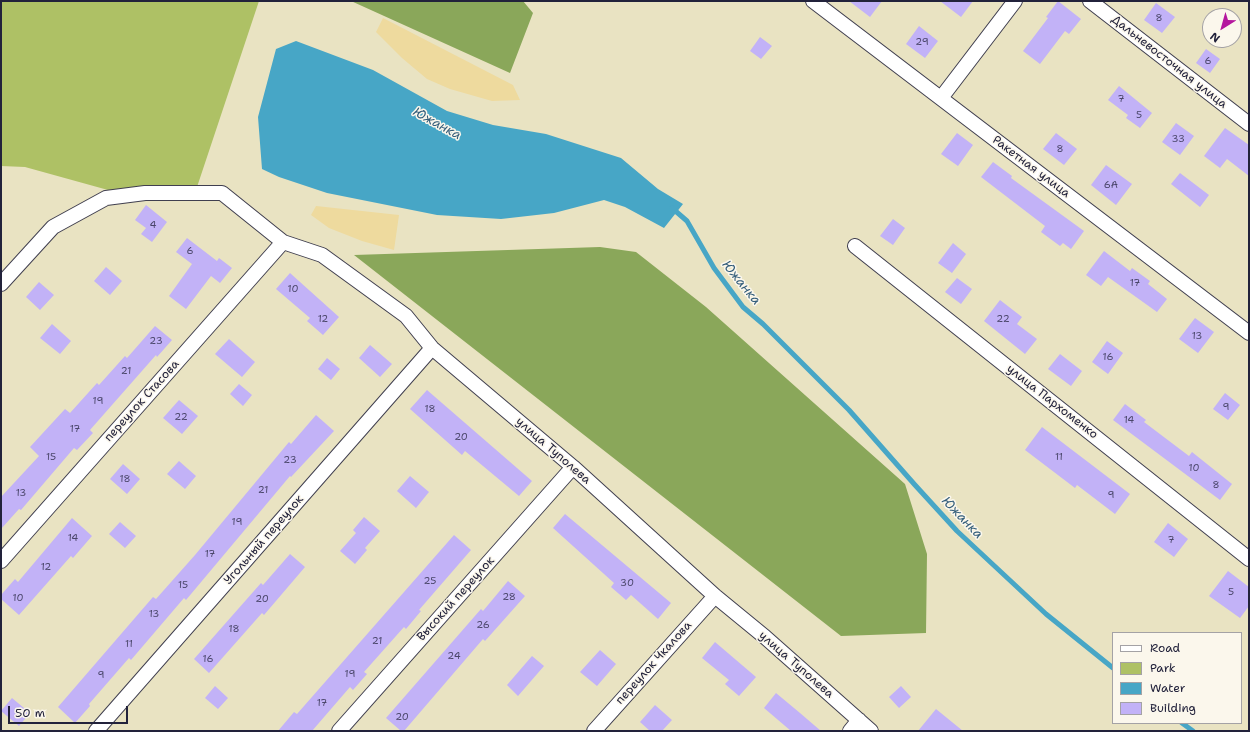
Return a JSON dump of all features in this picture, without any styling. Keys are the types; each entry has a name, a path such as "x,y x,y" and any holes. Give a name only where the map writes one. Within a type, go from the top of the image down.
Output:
{"street":[{"name":"Ракетная улица","path":"813,1 1249,333"},
{"path":"941,98 1015,1"},
{"name":"Дальневосточная улица","path":"1090,1 1249,124"},
{"name":"улица Туполева","path":"1,284 53,227 106,198 145,193 222,193 283,242 322,255 406,316 432,348 573,467 715,596 765,637 871,731"},
{"name":"переулок Стасова","path":"1,561 283,242"},
{"name":"улица Пархоменко","path":"855,246 1249,558"},
{"name":"Угольный переулок","path":"96,731 432,348"},
{"name":"Высокий переулок","path":"339,731 573,467"},
{"name":"переулок Чкалова","path":"594,731 715,596"},
{"path":"850,731 859,720"}],"green space":[{"path":"1,1 259,1 197,187 108,190 25,167 1,166"},
{"path":"351,1 523,1 533,13 510,73"},
{"path":"600,247 636,252 706,307 905,484 927,554 926,633 841,636 354,255"}],"sand":[{"path":"383,18 513,85 520,100 492,101 450,89 427,79 402,58 376,32"},
{"path":"316,206 399,215 394,250 362,241 329,228 311,215"}],"water":[{"path":"296,41 373,70 447,111 493,125 546,134 621,158 658,189 683,204 664,228 625,207 604,200 554,213 501,219 437,215 327,193 279,177 262,169 258,117 276,49"}],"building":[{"path":"849,1 882,1 870,17"},
{"path":"940,1 973,1 961,17"},
{"path":"1058,1 1081,19 1069,34 1065,31 1040,64 1023,51 1048,18 1046,17"},
{"path":"1156,3 1175,17 1162,33 1144,20"},
{"path":"919,26 938,41 925,58 906,44"},
{"path":"760,37 772,46 761,59 750,51"},
{"path":"1206,49 1220,59 1210,73 1196,63"},
{"path":"1119,86 1152,113 1140,128 1126,118 1128,115 1108,100"},
{"path":"1176,123 1194,136 1180,155 1162,142"},
{"path":"1225,128 1249,145 1249,176 1227,159 1220,168 1204,156"},
{"path":"957,133 973,145 958,166 941,154"},
{"path":"1056,133 1077,149 1064,165 1043,149"},
{"path":"993,162 1012,176 1011,178 1084,231 1071,249 1063,243 1060,246 1041,232 1045,226 981,177"},
{"path":"1106,165 1132,184 1116,205 1091,185"},
{"path":"1180,173 1209,195 1200,207 1171,184"},
{"path":"146,205 167,222 152,242 141,234 146,228 135,220"},
{"path":"893,219 905,228 893,245 880,236"},
{"path":"187,238 217,261 219,258 232,268 220,283 211,276 186,309 169,296 192,264 176,252"},
{"path":"953,243 966,254 952,273 938,263"},
{"path":"1104,251 1130,271 1132,268 1150,281 1148,284 1167,299 1157,312 1108,277 1101,286 1086,275"},
{"path":"106,267 122,281 110,295 94,281"},
{"path":"290,273 339,317 323,335 307,321 310,318 276,289"},
{"path":"957,278 972,289 961,304 945,292"},
{"path":"39,282 54,295 40,310 26,297"},
{"path":"1000,300 1022,317 1017,324 1037,339 1025,354 984,321"},
{"path":"1195,318 1214,332 1198,353 1179,339"},
{"path":"52,324 71,341 60,354 40,338"},
{"path":"155,326 172,340 157,357 156,355 90,430 93,433 77,450 74,448 21,510 19,509 1,529 1,497 39,456 30,447 65,409 70,413 97,383 99,385 125,356 127,358"},
{"path":"229,339 255,362 242,377 215,354"},
{"path":"1107,341 1123,353 1108,374 1092,362"},
{"path":"370,345 392,364 380,377 359,358"},
{"path":"1060,354 1082,371 1071,386 1048,369"},
{"path":"327,358 340,369 331,380 318,369"},
{"path":"239,384 252,395 243,406 230,394"},
{"path":"427,390 532,481 519,496 465,451 462,455 410,409"},
{"path":"1225,393 1240,405 1228,420 1213,409"},
{"path":"179,400 198,416 182,434 163,418"},
{"path":"1125,404 1146,420 1144,422 1189,456 1192,452 1232,484 1220,500 1113,420"},
{"path":"316,415 334,431 291,477 290,476 186,600 184,598 131,660 129,658 89,704 90,706 75,723 58,707 153,597 156,599 195,555 289,442 291,444"},
{"path":"1042,427 1130,494 1115,514 1077,485 1075,488 1025,450"},
{"path":"179,461 196,476 185,489 167,474"},
{"path":"123,464 140,479 127,494 110,479"},
{"path":"410,476 429,492 416,508 397,491"},
{"path":"565,514 671,603 658,619 631,595 626,600 611,587 614,583 553,528"},
{"path":"364,517 380,531 365,548 367,550 355,564 340,551 356,533 353,530"},
{"path":"72,518 92,536 73,558 71,556 19,615 1,599 1,595 15,579 18,582"},
{"path":"120,522 136,536 125,548 109,534"},
{"path":"1168,523 1188,539 1174,557 1154,542"},
{"path":"454,535 471,550 419,610 421,611 406,629 404,627 364,672 367,674 353,690 350,687 312,731 278,731 294,712 297,714"},
{"path":"290,554 305,567 264,615 262,613 209,673 194,659 261,583 263,585"},
{"path":"1228,571 1249,587 1249,606 1240,618 1209,596"},
{"path":"508,581 525,596 485,641 483,639 404,731 401,731 386,718 481,609 483,611"},
{"path":"715,642 756,677 739,696 725,684 729,680 702,658"},
{"path":"600,650 616,664 597,686 580,672"},
{"path":"532,656 544,666 518,696 507,685"},
{"path":"215,686 228,698 218,709 205,698"},
{"path":"901,686 911,697 899,708 889,697"},
{"path":"776,693 821,731 791,731 764,708"},
{"path":"12,698 30,713 19,726 1,711"},
{"path":"655,705 672,720 662,731 650,731 640,722"},
{"path":"936,709 963,731 918,731"}],"waterway":[{"name":"Южанка","path":"672,208 687,221 714,268 743,307 763,324 849,410 957,531 1046,614 1112,667"},
{"name":"Южанка","path":"1183,724 1193,731"}]}
